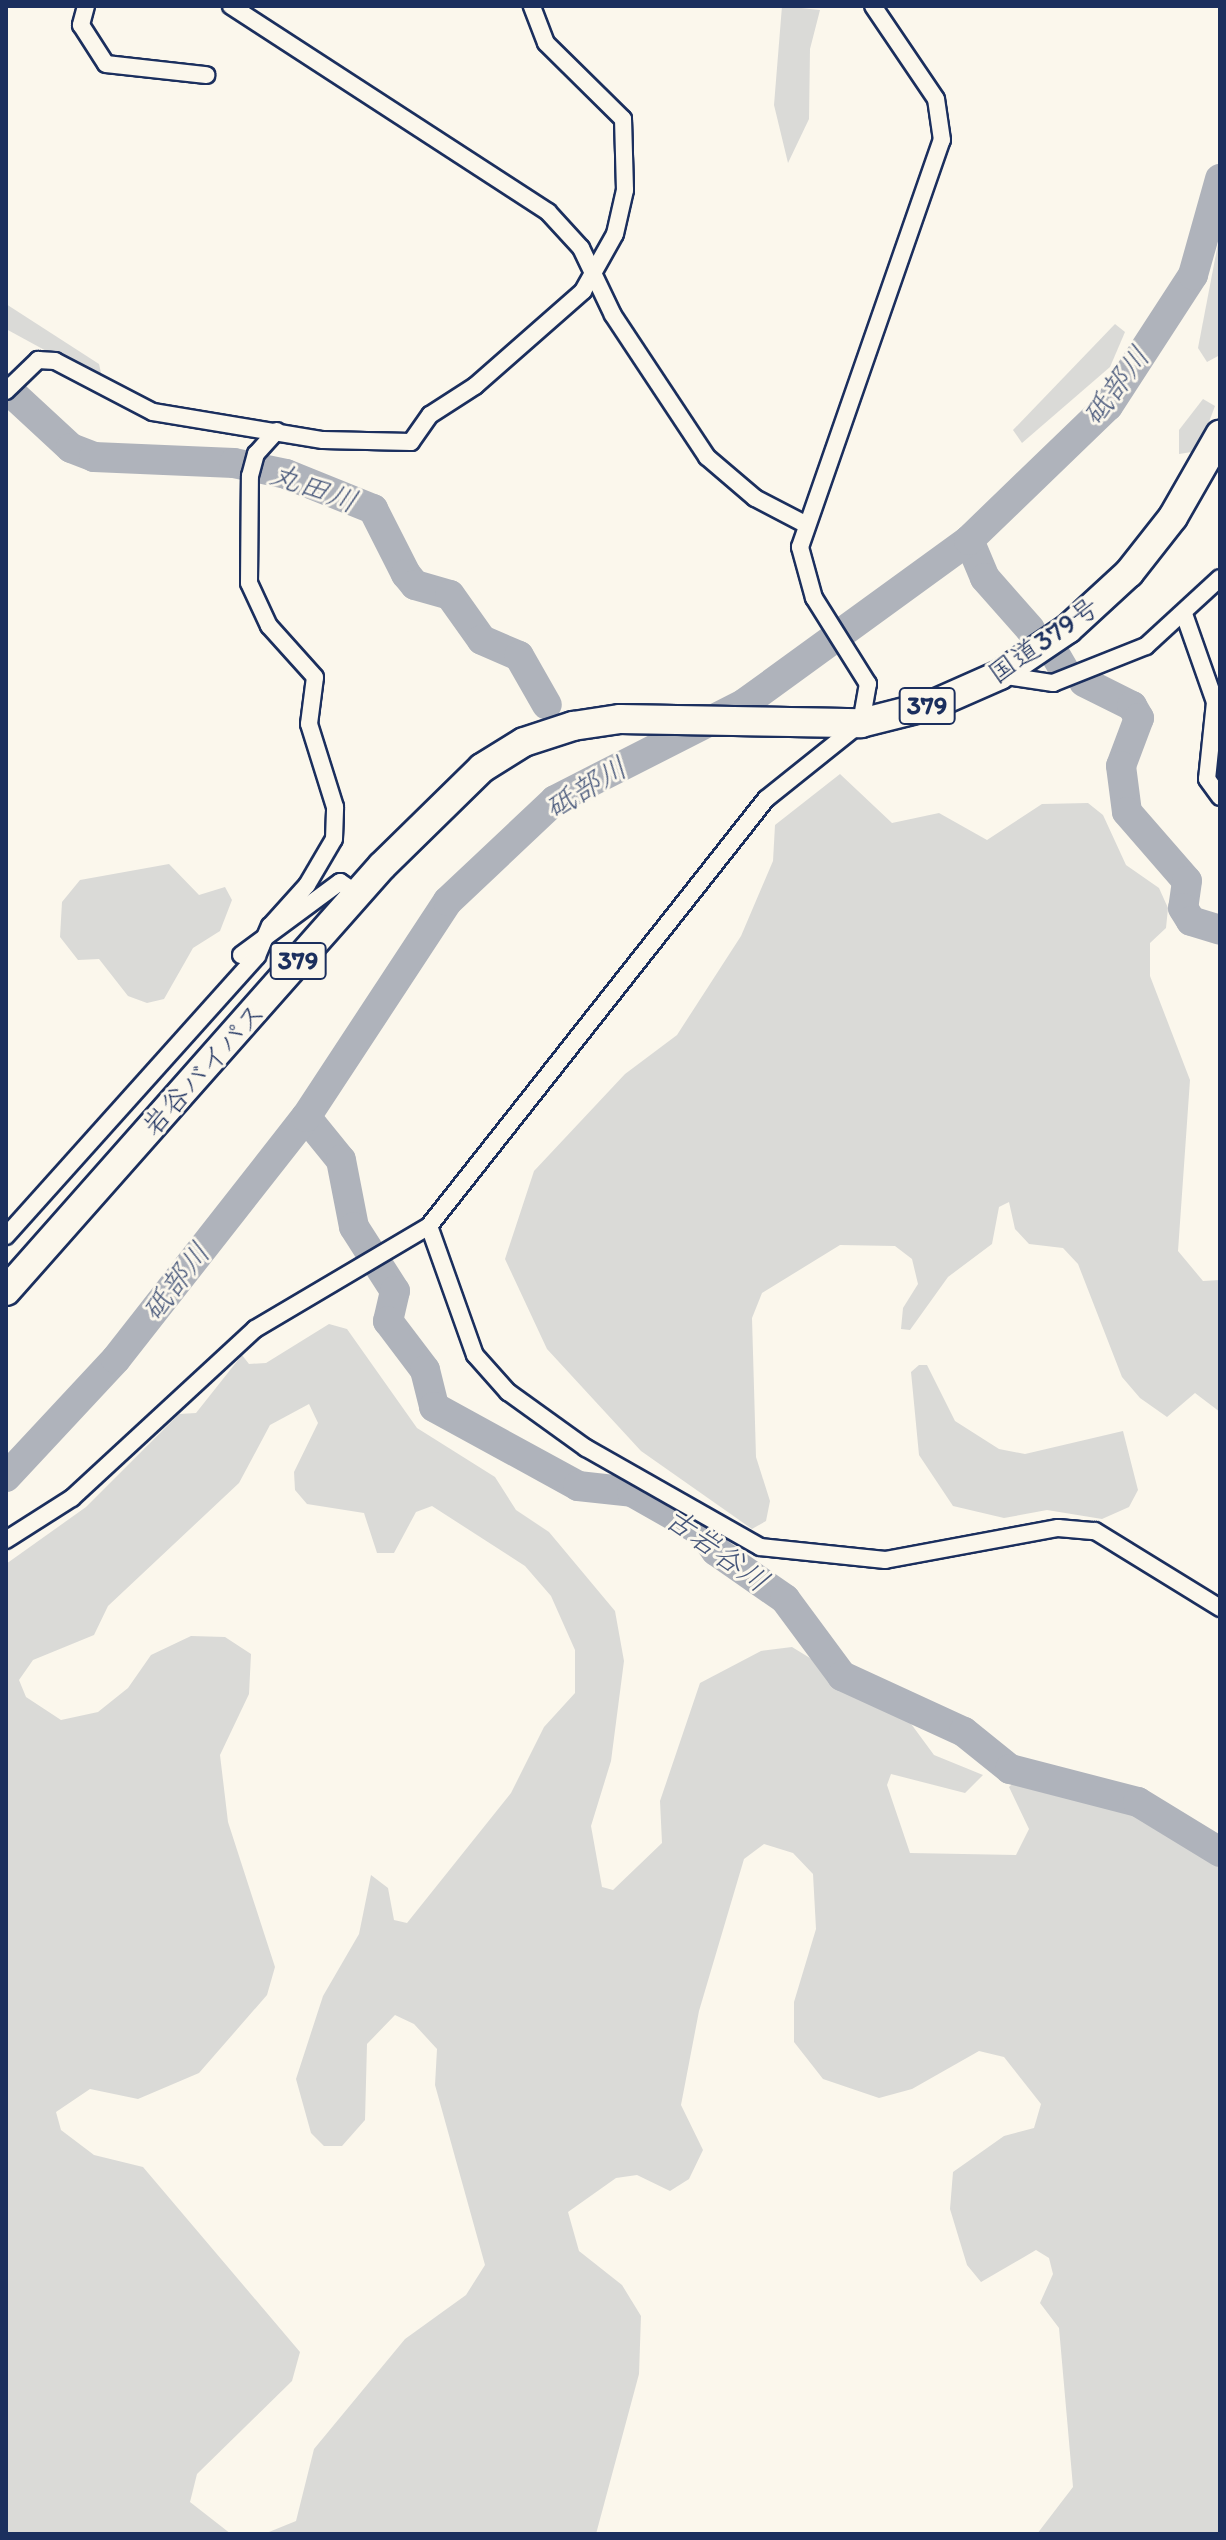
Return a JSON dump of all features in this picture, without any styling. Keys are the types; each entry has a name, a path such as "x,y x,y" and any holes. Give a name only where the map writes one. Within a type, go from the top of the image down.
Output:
{"highway":[{"name":"国道379号","path":"644,720 768,726 861,723 932,705 1000,675 1068,629 1129,573 1173,517 1220,435"},
{"name":"岩谷バイパス","path":"6,1291 446,797 524,742 573,726 644,720"}],"street":[{"path":"86,6 83,33 106,64 206,75"},
{"path":"231,6 548,212 593,273 707,457 755,498 805,524"},
{"path":"9,387 38,360 55,361 153,412 369,446 411,442 430,415 475,386 583,291 615,234 625,190 623,119 546,43 532,6"},
{"path":"6,1540 90,1483 255,1329 365,1261 429,1226 766,799 861,723 868,684 814,598 800,547 805,524 942,140 936,99 873,6"},
{"path":"6,1236 119,1116 264,938 334,839 335,807 309,724 315,677 269,626 252,593 250,476 256,454 277,431"},
{"path":"1000,675 1053,683 1146,646 1220,578"},
{"path":"1184,614 1215,702 1207,779 1220,797"},
{"path":"241,955 340,882 358,894"},
{"path":"429,1226 475,1355 508,1392 586,1448 760,1547 885,1560 1058,1528 1095,1531 1220,1608"}],"shaded area":[{"path":"782,6 820,10 810,49 809,119 788,163 774,105"},
{"path":"1220,233 1220,355 1207,362 1198,348"},
{"path":"6,304 99,364 101,373 94,377 6,329"},
{"path":"1115,324 1125,332 1110,367 1022,443 1013,430"},
{"path":"1203,399 1215,406 1198,451 1179,454 1179,430"},
{"path":"840,774 892,823 939,813 987,840 1042,804 1088,803 1103,815 1126,865 1159,888 1168,908 1166,928 1150,943 1150,976 1190,1080 1178,1251 1203,1281 1220,1280 1220,1412 1195,1393 1167,1417 1140,1398 1122,1377 1078,1264 1063,1248 1029,1244 1015,1229 1009,1202 999,1207 992,1244 948,1277 910,1330 901,1329 903,1308 918,1284 912,1259 895,1246 840,1245 762,1293 752,1318 756,1457 770,1501 766,1521 752,1529 641,1451 547,1349 505,1259 534,1171 625,1074 677,1035 741,936 773,861 775,825"},
{"path":"169,864 199,895 225,887 232,900 220,931 193,948 164,999 147,1003 128,996 99,959 78,960 60,937 62,902 80,880"},
{"path":"329,1324 347,1329 417,1428 495,1477 516,1510 549,1532 615,1611 624,1661 611,1761 591,1826 602,1887 613,1890 662,1843 660,1801 700,1683 761,1651 792,1647 906,1717 934,1755 983,1775 965,1793 891,1774 887,1785 910,1853 1016,1855 1029,1829 1009,1787 1015,1781 1130,1807 1186,1835 1220,1863 1220,2534 1037,2534 1073,2487 1059,2328 1040,2303 1053,2274 1049,2258 1036,2250 981,2282 967,2265 950,2209 953,2172 1004,2136 1034,2128 1041,2104 1004,2057 979,2051 912,2089 879,2098 823,2079 794,2042 794,2002 816,1929 813,1874 793,1853 764,1844 744,1859 699,2011 681,2105 703,2150 689,2179 670,2191 637,2175 616,2178 568,2212 579,2251 622,2285 641,2316 639,2374 596,2534 264,2534 296,2521 314,2449 405,2339 466,2295 485,2265 435,2085 437,2049 414,2024 395,2015 367,2044 365,2120 342,2146 324,2146 311,2133 296,2079 323,1996 359,1934 371,1875 388,1888 394,1920 407,1923 511,1793 544,1727 575,1693 575,1650 551,1596 525,1566 432,1506 416,1512 394,1553 377,1553 364,1513 307,1504 295,1490 294,1472 318,1423 309,1404 270,1425 239,1483 108,1606 94,1635 33,1660 19,1680 26,1697 61,1720 98,1712 128,1688 151,1655 191,1636 225,1637 251,1654 249,1694 220,1755 228,1822 275,1967 267,1995 199,2073 138,2099 90,2089 56,2112 61,2130 94,2155 143,2167 300,2352 292,2381 197,2474 190,2502 231,2534 6,2534 6,1564 86,1507 179,1414 196,1413 242,1355 249,1364 266,1363"},
{"path":"919,1365 927,1365 955,1421 999,1449 1025,1454 1123,1431 1138,1490 1129,1507 1102,1519 1047,1510 1004,1518 953,1506 919,1455 911,1372"}],"waterway":[{"name":"砥部川","path":"6,1477 116,1359 306,1117 448,901 555,800 745,703 969,540 1108,406 1193,275 1220,179"},
{"name":"丸田川","path":"6,388 71,448 94,457 234,463 286,474 373,509 406,574 415,585 450,595 482,640 519,656 547,705"},
{"path":"969,540 985,578 1030,629"},
{"path":"1056,656 1064,670"},
{"path":"1084,682 1132,706 1139,718 1121,766 1127,812 1187,881 1183,908 1191,921 1220,930"},
{"name":"古岩谷川","path":"306,1117 341,1160 354,1227 395,1291 388,1321 425,1370 434,1407 578,1486 632,1492 701,1531 716,1551 785,1599 842,1676 964,1732 1010,1769 1138,1802 1220,1852"}]}
